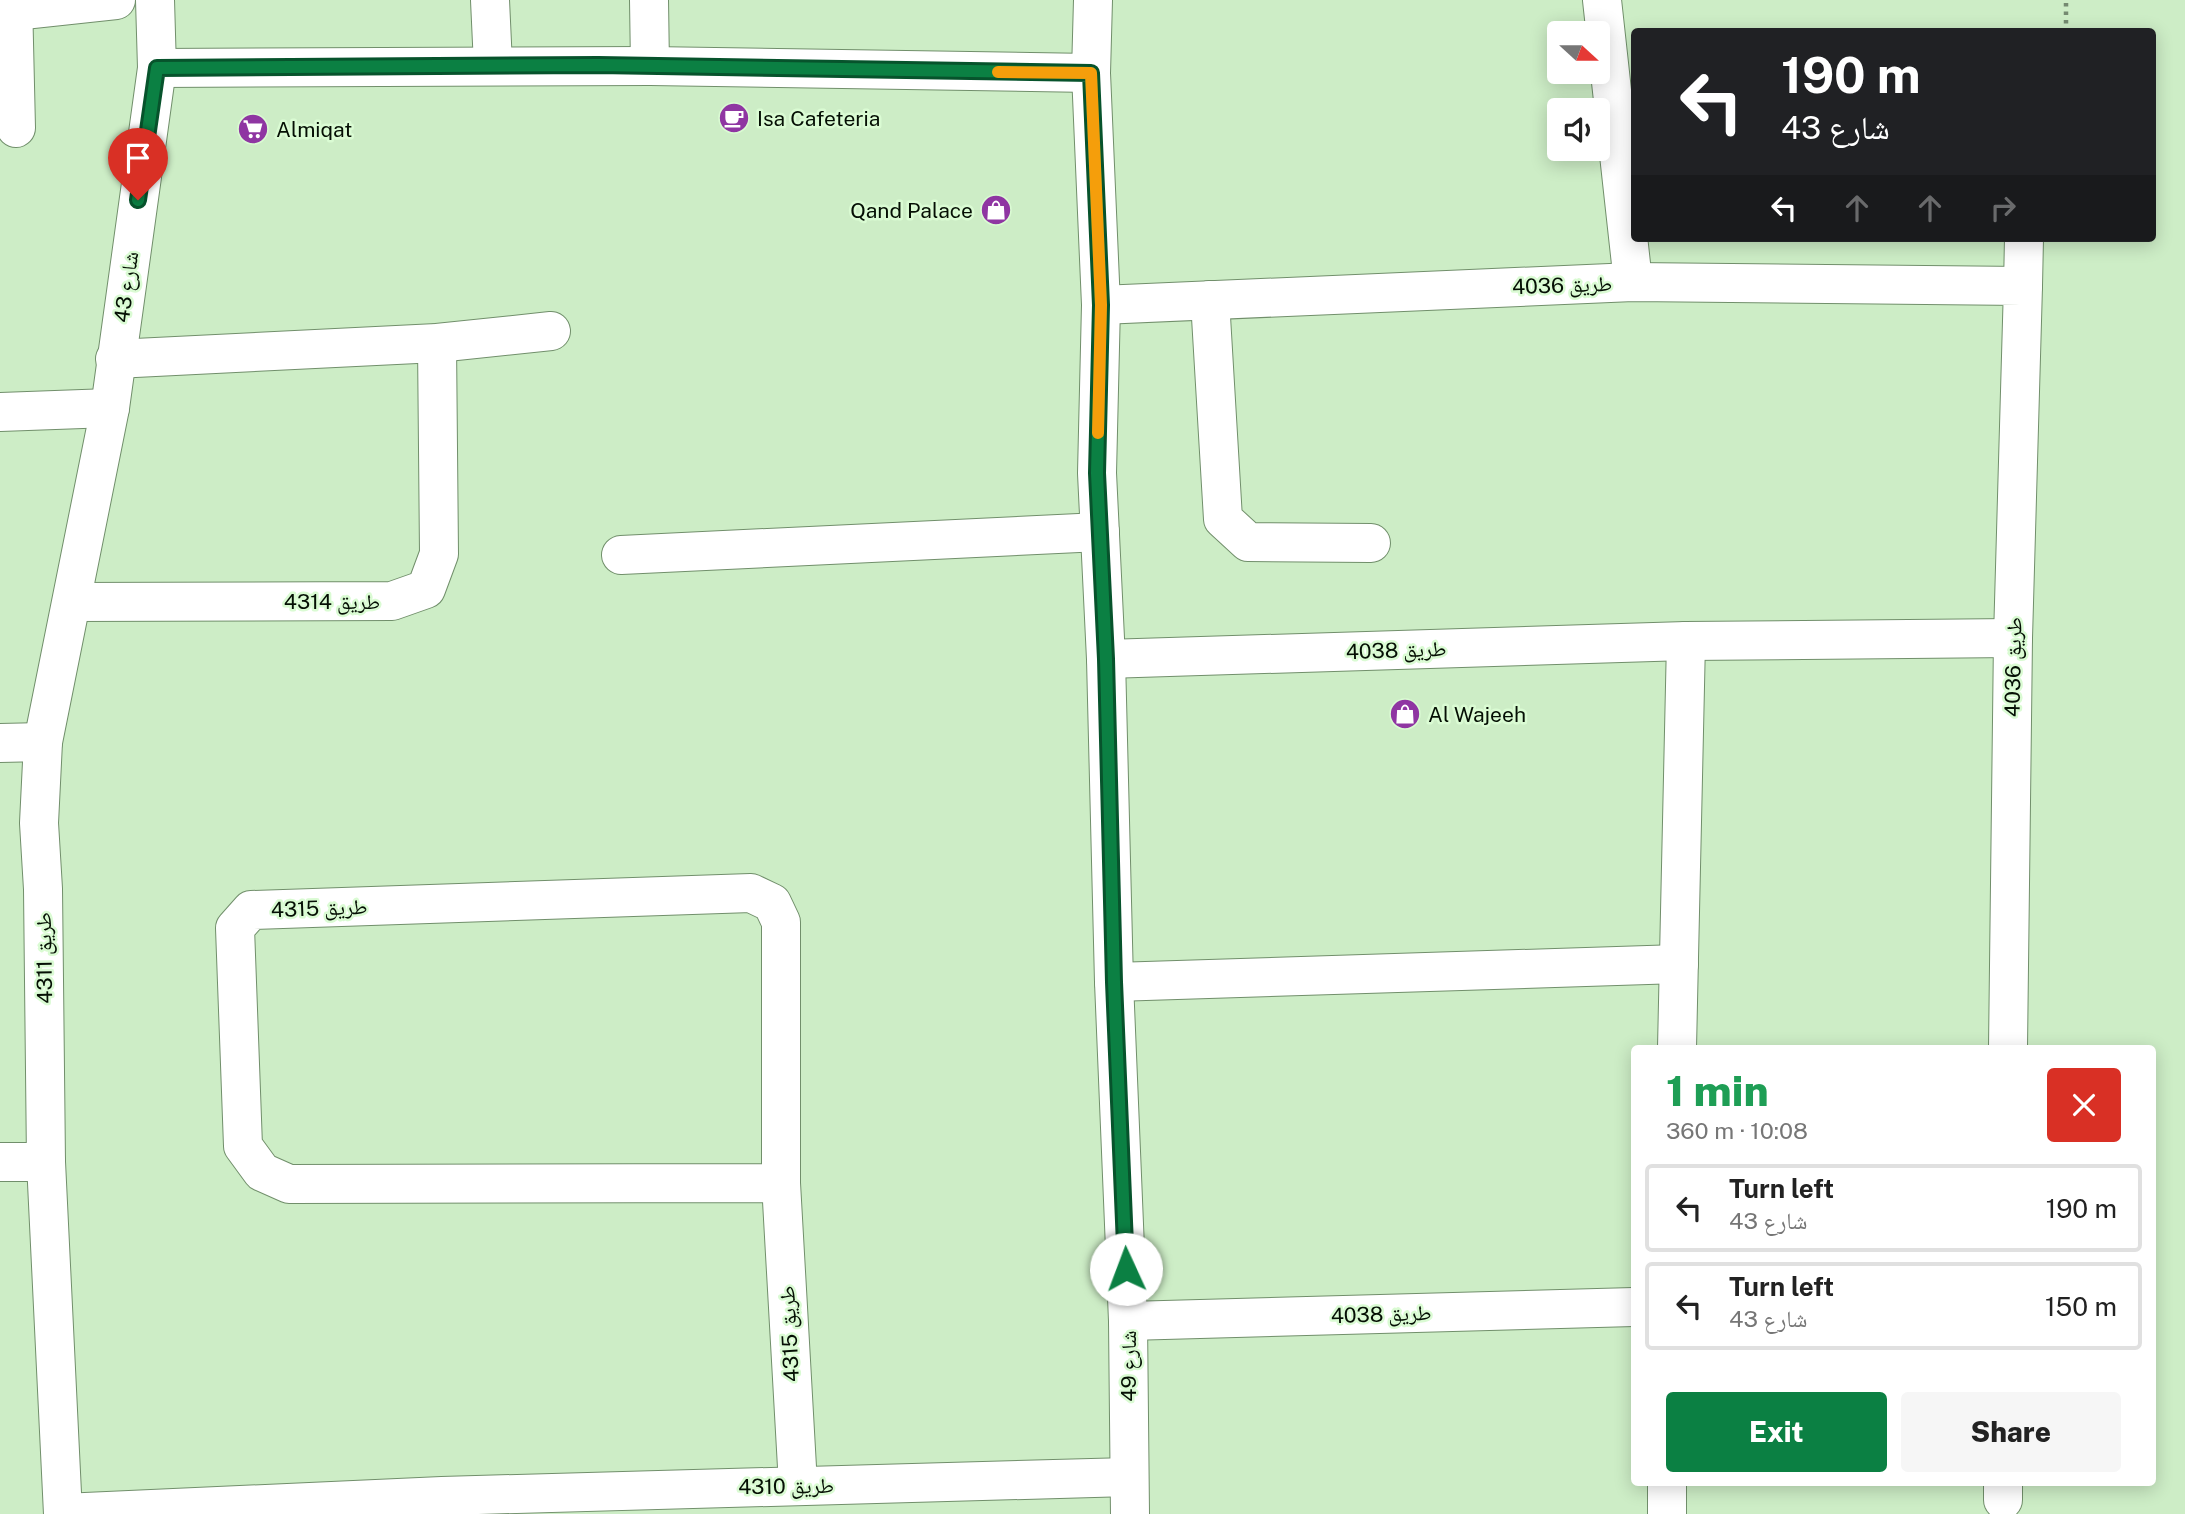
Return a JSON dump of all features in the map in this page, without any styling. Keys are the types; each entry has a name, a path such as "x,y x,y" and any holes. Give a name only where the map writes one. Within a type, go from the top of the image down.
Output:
{"street":[{"path":"16,128 13,6 116,0"},
{"name":"شارع 43","path":"110,408 157,68 155,0"},
{"path":"490,0 493,65"},
{"path":"649,0 650,66"},
{"name":"شارع 49","path":"1093,0 1091,73 1101,305 1097,473 1106,659 1114,982 1128,1321 1130,1514"},
{"path":"1602,0 1633,282"},
{"path":"157,68 493,65 1091,73"},
{"name":"طريق 4036","path":"2008,1045 2013,638 2024,242"},
{"name":"طريق 4036","path":"1101,305 1633,282 2023,286"},
{"path":"1210,300 1223,519 1248,542 1371,543"},
{"path":"115,359 437,343 551,331"},
{"name":"طريق 4314","path":"72,602 392,601 426,589 439,554 437,343"},
{"path":"0,412 110,408"},
{"name":"طريق 4311","path":"63,1513 46,1162 43,889 39,823 43,742 110,408"},
{"path":"621,555 1100,532"},
{"name":"طريق 4038","path":"1106,659 1686,641 2013,638"},
{"path":"1677,1045 1686,641"},
{"path":"0,743 43,742"},
{"name":"طريق 4315","path":"781,1183 289,1184 262,1172 243,1146 235,928 251,910 751,893 772,903 781,922 781,1183 798,1485"},
{"path":"1114,982 1679,964"},
{"path":"0,1162 46,1162"},
{"name":"طريق 4038","path":"1128,1321 1631,1307"},
{"name":"طريق 4310","path":"63,1513 757,1500 798,1485 1129,1477"},
{"path":"1667,1486 1667,1514"}],"path":[{"path":"2066,0 2066,28"}],"slow traffic":[{"path":"998,72 1091,73 1101,305 1098,433"}],"place":[{"name":"Isa Cafeteria","path":"734,118"},
{"name":"Almiqat","path":"253,129"},
{"name":"Qand Palace","path":"996,210"},
{"name":"Al Wajeeh","path":"1405,714"}],"route":[{"path":"138,200 157,68 598,65 1091,73 1101,305 1097,473 1106,659 1114,982 1126,1269"}]}
